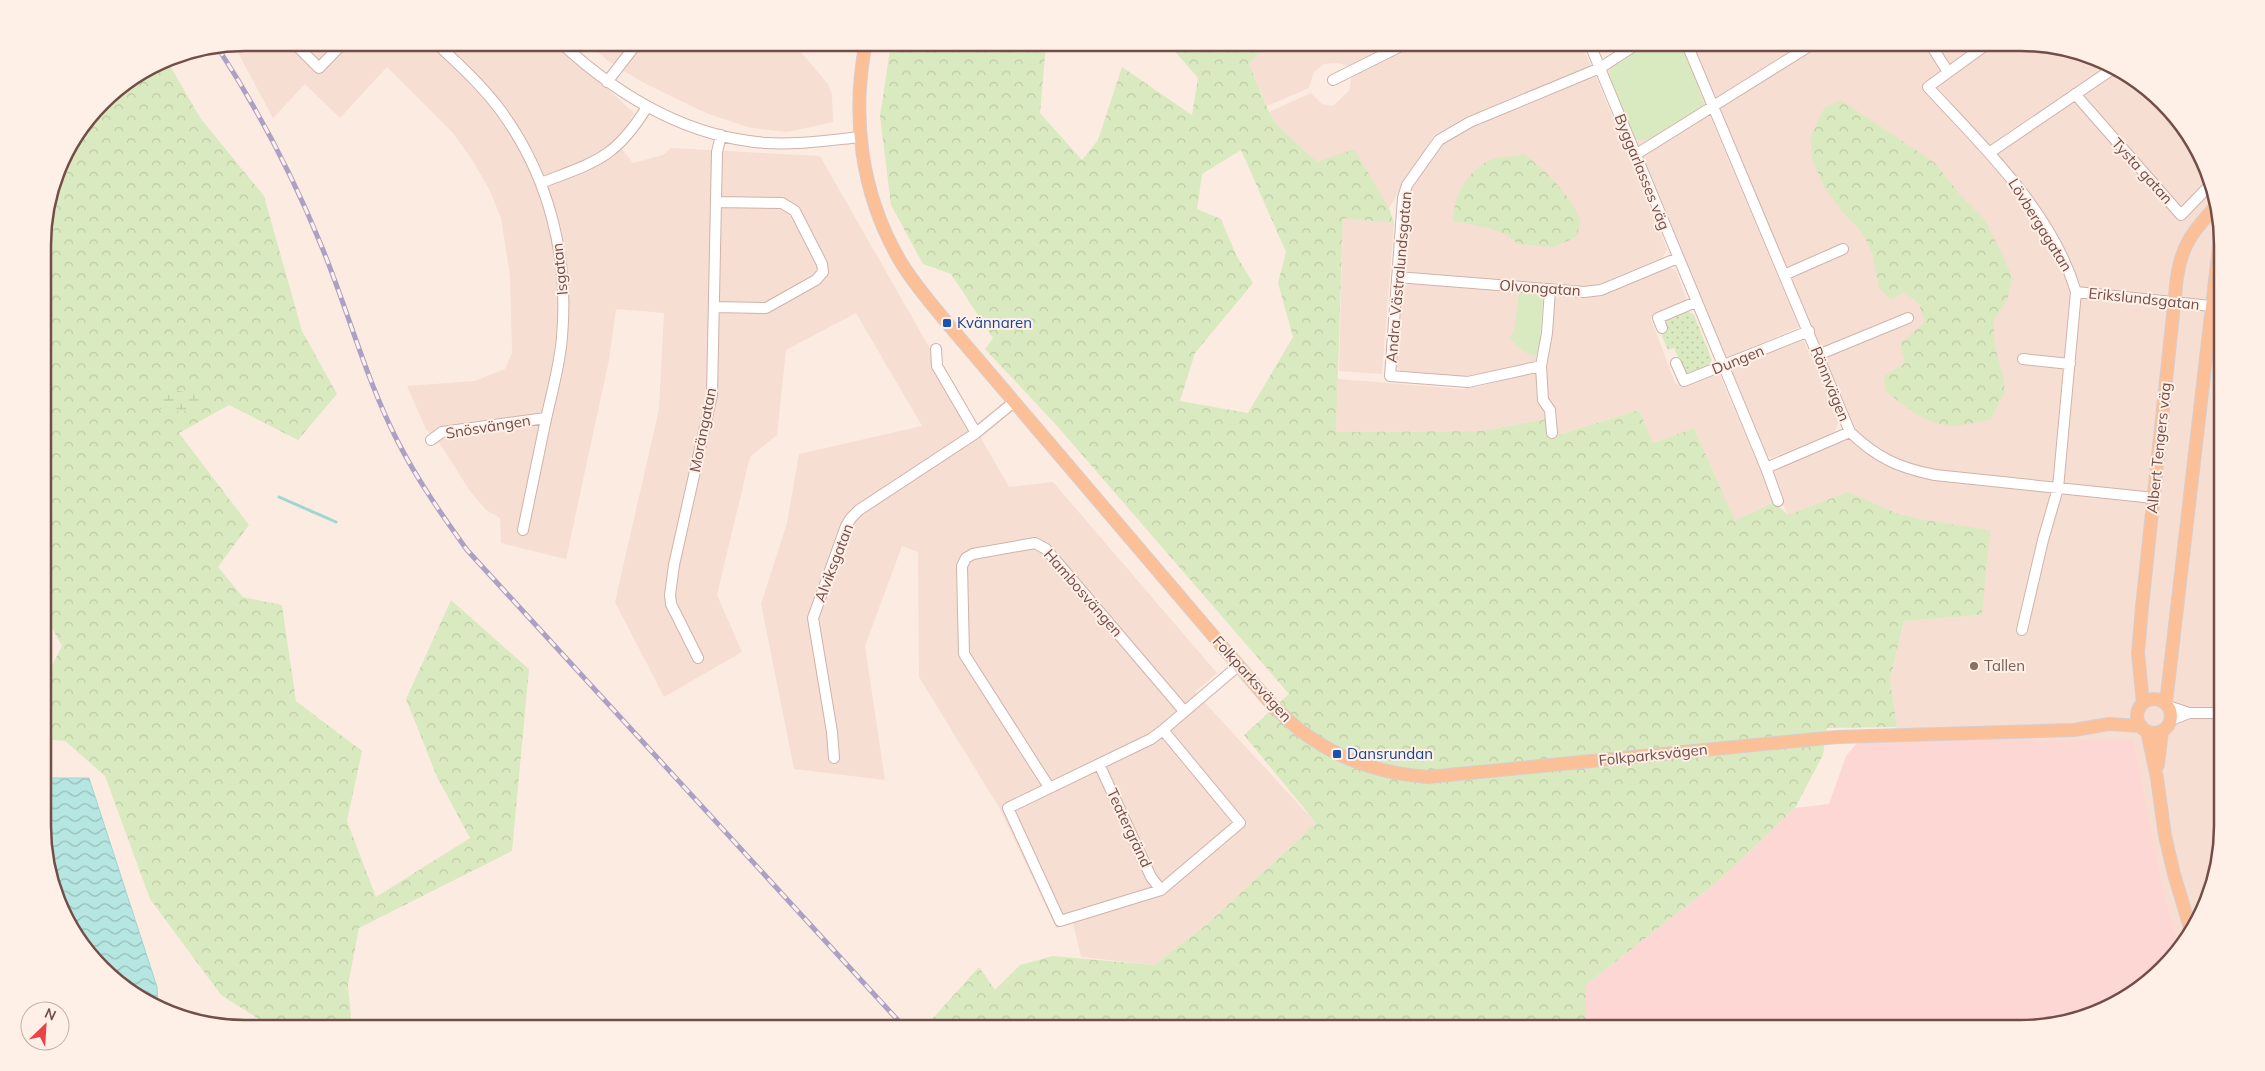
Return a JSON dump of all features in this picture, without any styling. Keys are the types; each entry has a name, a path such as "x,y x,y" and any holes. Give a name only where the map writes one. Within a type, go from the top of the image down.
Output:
{"main road":[{"name":"Folkparksvägen","path":"865,51 859,97 864,167 880,222 899,260 934,306 1014,402 1238,666 1280,713 1302,733 1327,749 1375,769 1400,775 1428,777 1837,737 2074,730 2109,724 2144,729"},
{"name":"Albert Tengers väg","path":"2141,705 2138,653 2178,265 2186,242 2211,212"},
{"path":"2157,778 2162,732 2168,727 2171,720 2167,704 2214,289"},
{"path":"2167,704 2154,698 2141,705 2137,716 2144,729 2157,778 2165,836 2188,923"},
{"name":"Folkparksvägen","path":"2109,724 2141,705"},
{"path":"2144,729 2162,732"}],"street":[{"path":"302,51 319,68 335,51"},
{"name":"Isgatan","path":"444,51 480,86 514,130 541,183 557,233 564,292 562,339 523,530"},
{"path":"571,51 607,82 647,107 681,122 722,134 766,142 810,142 862,138"},
{"path":"607,82 631,51"},
{"path":"1333,80 1391,51"},
{"name":"Byggarlasses väg","path":"1592,51 1778,500"},
{"name":"Andra Västralundsgatan","path":"1541,366 1468,382 1390,376 1403,198 1407,185 1439,140 1479,118 1600,68 1626,51"},
{"name":"Rönnvägen","path":"1690,51 1850,432 1866,448 1884,460 1909,470 1935,475 2154,498"},
{"path":"1635,155 1802,51"},
{"path":"1935,51 1948,72 1977,51"},
{"name":"Lövbergagatan","path":"1948,72 1928,87 2018,186 2069,267 2076,292 2058,488 2043,540 2022,630"},
{"path":"1989,153 2108,72"},
{"name":"Tysta gatan","path":"2075,94 2181,215 2206,190"},
{"path":"541,183 596,161 613,150 628,136 647,107"},
{"name":"Morängatan","path":"698,658 671,604 670,595 674,565 712,395 717,152 722,134"},
{"path":"715,307 766,308 816,280 823,272 822,264 794,210 782,203 716,202"},
{"path":"1784,275 1843,249"},
{"name":"Olvongatan","path":"1397,277 1584,292 1601,290 1678,258"},
{"path":"1550,290 1548,333 1541,366 1542,400 1550,410 1552,433"},
{"name":"Erikslundsgatan","path":"2076,292 2212,306"},
{"path":"1662,328 1658,318 1696,302"},
{"path":"1818,355 1908,318"},
{"name":"Dungen","path":"1676,363 1684,381 1809,331"},
{"path":"936,350 937,366 976,433"},
{"path":"2023,358 2070,364"},
{"name":"Alviksgatan","path":"834,758 832,732 813,618 846,526 859,510 976,433 1014,402"},
{"name":"Snösvängen","path":"431,440 442,432 546,418"},
{"path":"1766,468 1850,432"},
{"name":"Hambosvängen","path":"1049,787 964,654 962,566 966,558 973,554 1035,543 1046,549 1184,712"},
{"path":"1163,730 1240,823 1162,890 1060,921 1008,808 1151,739 1238,666"},
{"path":"2167,704 2189,713"},
{"path":"2171,720 2189,713 2214,713"},
{"name":"Teatergränd","path":"1099,764 1151,877 1162,890"}],"shaded area":[{"path":"566,51 634,113 627,126 614,139 633,163 663,155 671,148 820,156 1009,487 1053,482 1217,673 1195,692 1316,823 1206,925 1154,965 1081,957 1073,923 1056,928 1000,809 919,677 918,552 902,546 865,646 885,780 794,769 761,604 787,523 799,454 922,426 856,313 786,350 777,435 750,457 717,595 742,652 664,697 615,602 659,409 664,313 616,309 609,360 566,559 501,543 500,518 486,510 470,491 440,444 426,429 407,386 475,381 505,369 512,353 510,276 501,218 489,189 471,158 453,133 387,67 340,118 305,84 273,118 238,52"},
{"path":"597,51 800,51 828,84 832,95 833,122 787,132 751,128 706,113 642,82 608,61"},
{"path":"1261,51 1378,51 1350,67 1338,63 1324,64 1314,72 1309,88 1267,106 1249,64"},
{"path":"1401,51 1584,51 1591,66 1466,117 1434,135 1389,208 1354,150 1317,163 1278,126 1269,112 1311,93 1322,104 1333,106 1349,91 1352,75"},
{"path":"1627,51 2020,51 2045,53 2070,58 2094,66 2117,77 2148,99 2166,117 2181,137 2194,159 2207,195 2214,245 2214,826 2207,876 2194,912 2178,939 2164,895 2044,741 2024,738 1899,742 1890,680 1904,621 1982,615 1925,520 1896,513 1848,493 1788,515 1766,468 1850,432 1713,107 1635,155 1600,68"},
{"path":"1591,75 1596,77 1667,249 1662,258 1589,288 1409,273 1400,262 1406,195 1441,143 1521,104"},
{"path":"1706,114 1710,116 1799,327 1723,360 1639,157"},
{"path":"1343,217 1394,223 1382,374 1339,371"},
{"path":"1665,266 1676,270 1687,301 1653,315 1651,319 1675,383 1680,386 1718,371 1774,502 1735,522 1694,428 1653,443 1639,410 1558,435 1545,394 1544,377 1551,303 1562,294 1592,295"},
{"path":"1409,283 1543,294 1536,361 1524,366 1473,377 1401,372 1394,363 1400,291"},
{"path":"1803,339 1839,421 1834,433 1771,458 1763,453 1725,367"},
{"path":"1537,369 1546,419 1482,431 1336,432 1338,379 1462,389 1485,385"},
{"path":"2024,738 2044,741 2133,739 2164,895 2178,939 2148,972 2117,994 2094,1005 2070,1013 2045,1018 2020,1020 1586,1020 1586,985 1723,877 1795,808 1829,804 1846,756 1857,743"}],"green space":[{"path":"890,51 1045,51 1040,113 1082,160 1098,140 1122,67 1192,115 1198,78 1175,51 1261,51 1249,64 1269,112 1278,126 1317,162 1354,149 1389,208 1394,223 1343,218 1336,432 1482,431 1546,419 1558,435 1639,410 1653,443 1694,428 1735,521 1774,502 1788,515 1848,492 1896,513 1925,520 1990,530 1982,615 1904,621 1890,680 1897,727 1827,728 1823,755 1795,808 1723,877 1586,985 1586,1020 931,1020 979,967 995,990 1020,965 1053,956 1154,965 1206,925 1316,823 1244,735 1289,694 1058,427 985,349 993,338 951,274 923,264 891,205 880,116","holes":["1241,150 1286,252 1278,283 1293,337 1248,413 1180,401 1195,353 1253,283 1236,255 1221,219 1197,209 1202,174"]},
{"path":"1636,51 1684,51 1704,103 1700,108 1647,140 1637,140 1630,133 1609,75 1612,66"},
{"path":"170,66 201,119 264,196 302,331 337,394 298,440 229,405 179,433 249,525 218,567 243,597 282,605 296,701 362,751 347,821 376,897 470,838 437,777 406,699 451,600 529,669 512,851 359,928 348,985 351,1020 260,1020 221,995 150,899 105,776 65,741 51,740 51,667 62,646 51,626 51,245 55,207 71,159 99,117 127,91 148,77"},
{"path":"1841,100 1935,163 1961,196 1985,220 2001,252 2012,277 2008,298 1993,322 1995,347 2003,375 2005,392 1991,419 1957,426 1943,425 1916,414 1886,391 1884,376 1905,363 1900,343 1925,322 1919,304 1904,292 1891,300 1879,288 1873,255 1862,232 1844,214 1824,187 1812,159 1811,135 1825,107"},
{"path":"1524,154 1548,174 1571,201 1579,218 1577,237 1553,247 1518,244 1507,235 1489,228 1453,221 1456,201 1460,191 1478,167 1497,158"},
{"path":"1519,293 1539,293 1543,301 1539,352 1535,356 1524,352 1510,339 1515,327"},
{"path":"1687,311 1694,315 1712,360 1709,365 1686,374 1674,348 1668,350 1660,332 1668,329 1665,320"},
{"path":"178,391 197,394 203,401 189,410 160,409 159,404 164,397"}],"water":[{"path":"51,778 89,778 157,987 158,999 117,972 91,944 71,912 58,876 53,851"}],"waterway":[{"path":"279,497 336,522"}],"railway":[{"path":"221,53 261,119 299,194 331,270 376,394 398,442 448,524 467,550 898,1020"}],"place":[{"name":"Kvännaren","path":"947,323"},
{"name":"Tallen","path":"1974,666"},
{"name":"Dansrundan","path":"1337,754"}]}
